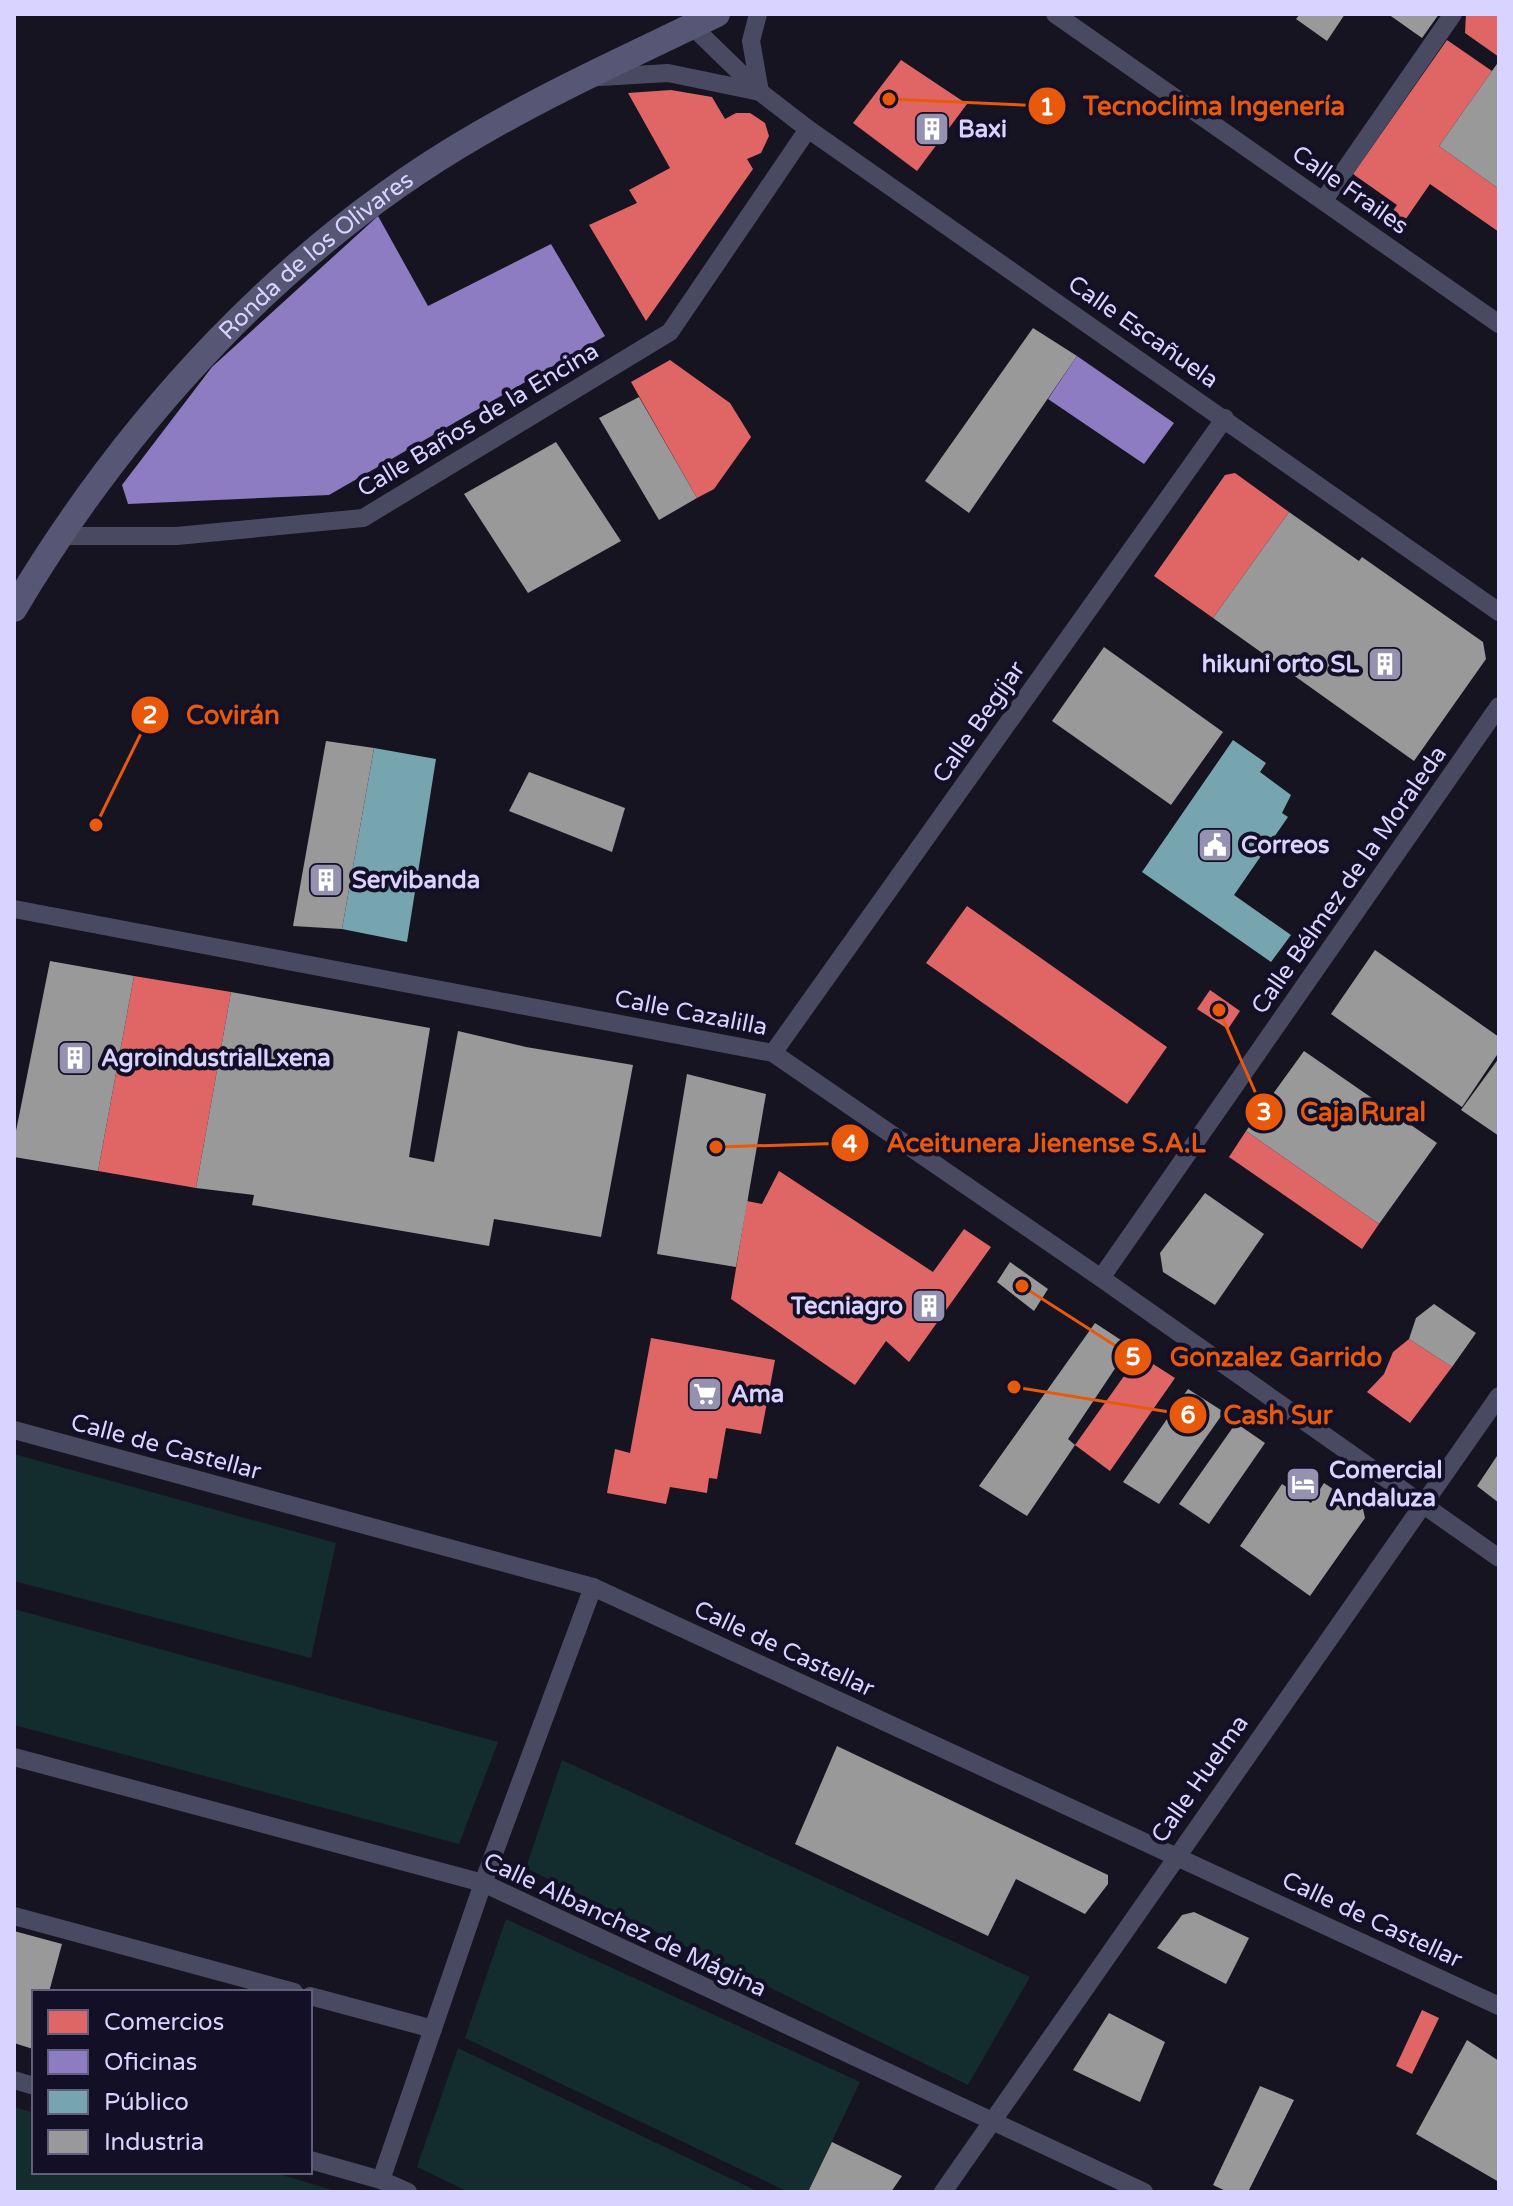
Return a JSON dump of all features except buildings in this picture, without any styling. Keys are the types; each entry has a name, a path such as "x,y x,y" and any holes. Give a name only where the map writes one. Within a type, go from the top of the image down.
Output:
{"main road":[{"name":"Ronda de los Olivares","path":"14,609 58,536 123,447 259,300 368,208 477,135 578,80 717,14"}],"street":[{"path":"758,14 751,41 760,92"},
{"name":"Calle Frailes","path":"1055,14 1499,324"},
{"path":"1324,200 1453,14"},
{"name":"Calle Escañuela","path":"692,26 760,92 808,129 1499,612"},
{"name":"Calle Escañuela","path":"578,80 624,73 668,73 760,92"},
{"name":"Calle Baños de la Encina","path":"58,536 177,536 363,518 670,332 808,129"},
{"name":"Calle Begíjar","path":"773,1053 1225,418"},
{"name":"Calle Bélmez de la Moraleda","path":"1101,1278 1499,706"},
{"name":"Calle Cazalilla","path":"14,909 773,1053 1101,1278 1499,1558"},
{"name":"Calle Huelma","path":"943,2192 1499,1396"},
{"name":"Calle de Castellar","path":"14,1430 593,1587 1499,2006"},
{"path":"381,2180 483,1883 593,1587"},
{"name":"Calle Albanchez de Mágina","path":"14,1757 483,1883 990,2123 1144,2192"},
{"path":"14,1916 287,1990"},
{"path":"312,1997 433,2029"},
{"path":"312,2161 381,2180 408,2192"}],"green space":[{"path":"14,1454 336,1543 311,1658 14,1581"},
{"path":"14,1609 498,1742 459,1844 14,1725"},
{"path":"562,1760 1030,1977 968,2085 526,1868"},
{"path":"506,1919 860,2082 808,2192 788,2192 465,2038"},
{"path":"458,2048 759,2192 469,2192 417,2167"},
{"path":"14,2107 32,2112 32,2174 279,2174 339,2192 14,2192"}],"place":[{"name":"Tecnoclima Ingenería","path":"889,99"},
{"name":"Baxi","path":"932,129"},
{"name":"hikuni orto SL","path":"1385,664"},
{"name":"Covirán","path":"96,825"},
{"name":"Correos","path":"1215,845"},
{"name":"Servibanda","path":"326,880"},
{"name":"Caja Rural","path":"1219,1010"},
{"name":"AgroindustrialLxena","path":"75,1058"},
{"name":"Aceitunera Jienense S.A.L","path":"716,1147"},
{"name":"Gonzalez Garrido","path":"1022,1286"},
{"name":"Tecniagro","path":"929,1306"},
{"name":"Cash Sur","path":"1014,1387"},
{"name":"Ama","path":"705,1394"},
{"name":"Comercial Andaluza","path":"1303,1484"}]}
